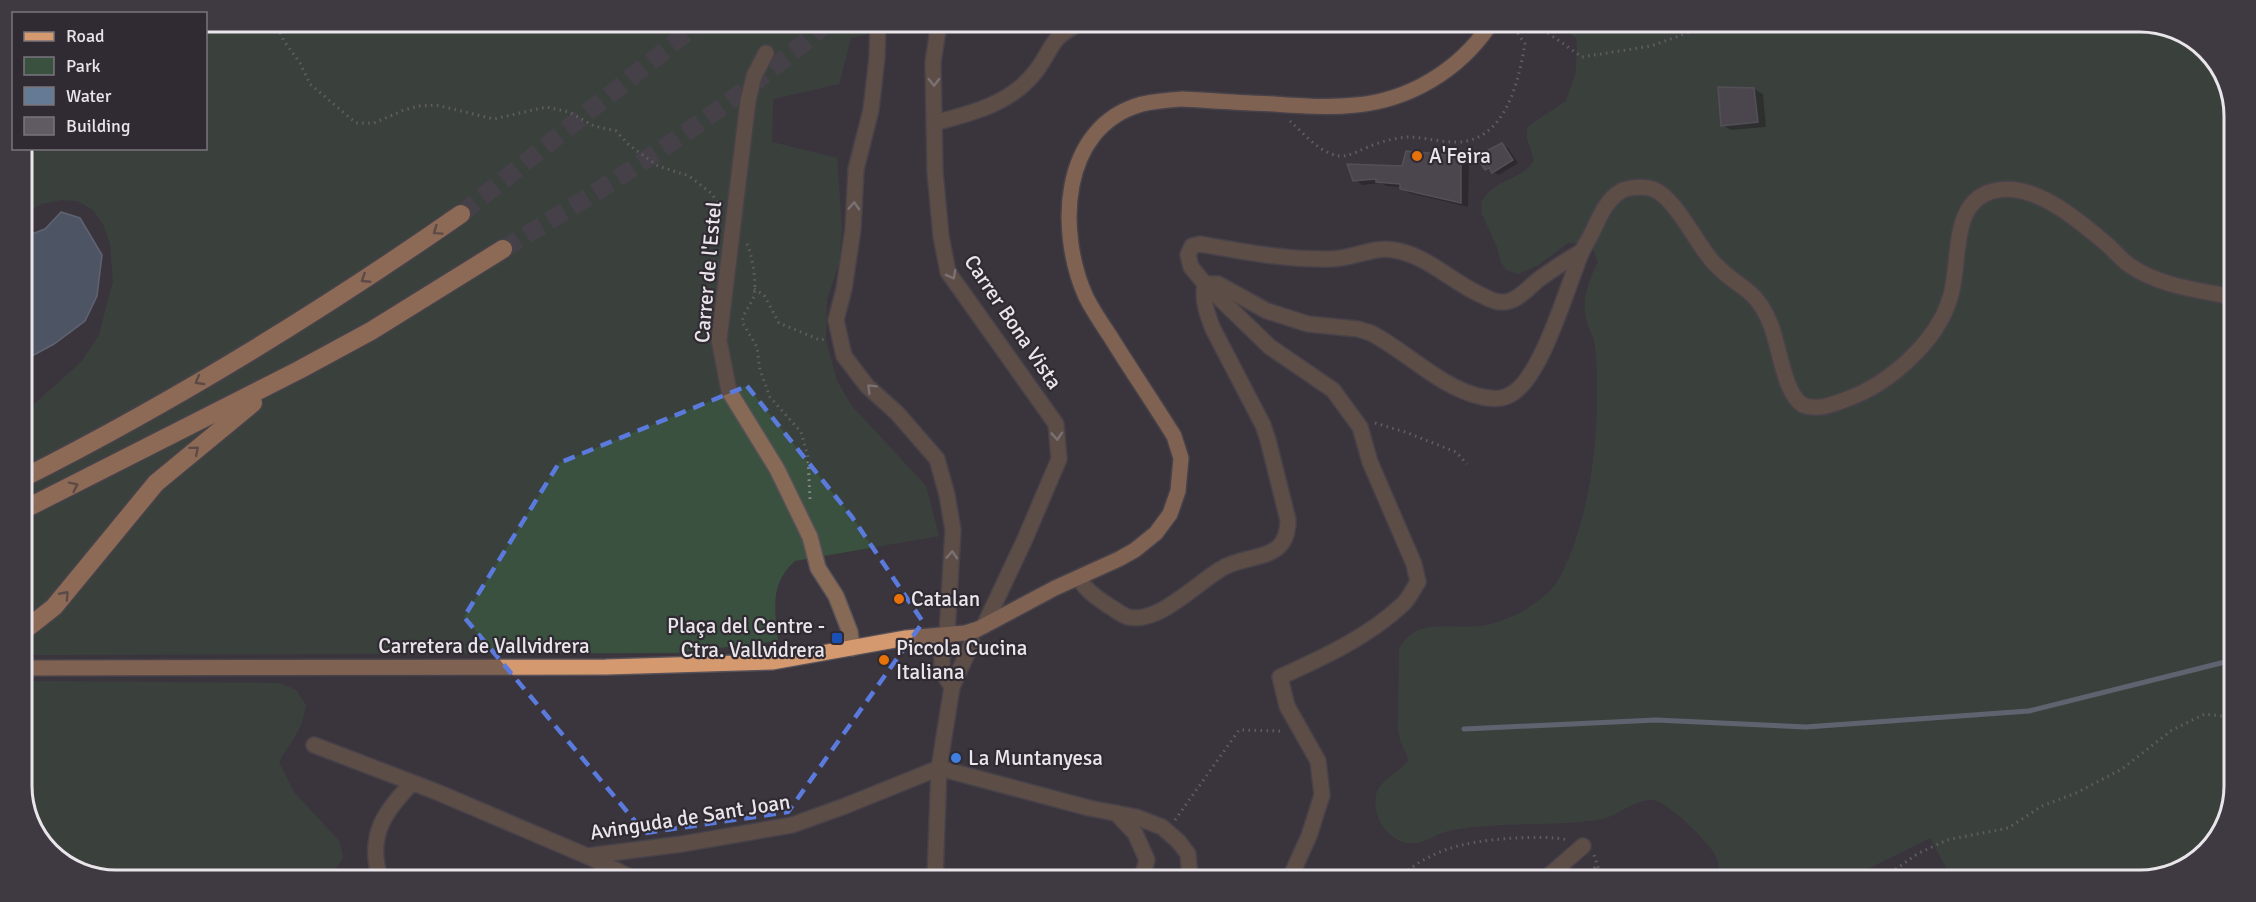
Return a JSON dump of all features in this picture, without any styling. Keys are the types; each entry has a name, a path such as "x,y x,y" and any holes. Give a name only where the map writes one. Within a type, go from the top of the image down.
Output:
{"highway":[{"path":"32,473 116,430 267,342 461,214"},
{"path":"32,505 371,331 503,249"},
{"path":"32,624 54,607 156,483 214,433 299,370"}],"main road":[{"path":"947,634 978,629 1054,588 1135,550 1163,524 1175,502 1181,458 1174,436 1096,314 1078,275 1069,235 1069,208 1073,180 1083,152 1092,138 1107,123 1141,104 1182,99 1321,107 1356,105 1397,96 1426,83 1466,55 1484,32"},
{"name":"Carretera de Vallvidrera","path":"47,667 606,667 772,662 918,636 947,634"},
{"path":"32,664 47,667"},
{"path":"32,668 47,667"}],"street":[{"path":"879,32 871,110 855,169 852,229 844,289 836,320 844,356 867,386 897,413 937,459 948,495 953,530 947,634 942,650 942,671 952,687 939,768 935,871"},
{"name":"Carrer Bona Vista","path":"938,32 933,62 934,123 941,236 948,272 1056,424 1059,459 1025,539 978,629 952,687"},
{"path":"934,123 979,111 1000,102 1036,71 1052,43 1063,32"},
{"name":"Carrer de l'Estel","path":"766,53 754,76 748,101 720,340 729,391 777,469 810,537 818,568 836,596 850,632 852,648"},
{"path":"1205,284 1218,284 1268,311 1308,324 1358,329 1371,333 1449,384 1469,393 1499,399 1514,393 1527,381 1542,352 1581,252 1606,206 1622,191 1639,187 1654,190 1675,209 1713,262 1730,279 1747,287 1757,297 1772,326 1793,395 1806,406 1818,407 1856,396 1876,386 1916,352 1941,320 1951,297 1956,253 1966,215 1976,199 1987,192 2003,189 2035,196 2060,208 2129,265 2162,282 2224,295"},
{"path":"1293,871 1309,836 1322,795 1318,761 1287,706 1280,677 1347,644 1382,621 1404,604 1418,582 1414,564 1370,462 1360,427 1333,390 1270,347 1205,284 1191,267 1188,255 1192,246 1200,244 1284,259 1335,259 1382,250 1395,250 1412,256 1473,291 1501,303 1521,295 1540,279 1581,252"},
{"path":"1079,578 1086,589 1116,610 1128,617 1141,618 1156,614 1221,568 1268,554 1279,548 1288,531 1288,520 1269,440 1213,329 1206,310 1203,293 1205,284"},
{"name":"Avinguda de Sant Joan","path":"314,745 358,760 587,856 692,842 792,825 939,768"},
{"path":"939,768 1089,808 1136,817 1162,827 1179,842 1188,854 1189,871"},
{"path":"374,871 378,828 393,803 412,783"},
{"path":"1116,813 1135,833 1147,860 1144,871"},
{"path":"1554,871 1583,846"},
{"path":"587,856 618,871"}],"path":[{"path":"280,32 300,63 310,84 356,123 374,123 419,106 436,105 494,119 546,107 569,112 594,126 615,130 629,145 658,166 689,176 711,193 748,246 754,276 754,296 744,312 742,322 757,347 760,370 770,397 801,432 808,457 810,506 804,525"},
{"path":"1271,104 1323,151 1338,156 1354,155 1368,147 1408,137 1468,141 1488,130 1508,108 1520,74 1525,44 1517,32"},
{"path":"1547,32 1582,57 1651,46 1690,32"},
{"path":"754,290 765,296 779,323 820,340 839,336"},
{"path":"1353,417 1405,432 1456,452 1467,464"},
{"path":"1893,871 1917,854 1947,840 2008,828 2042,806 2076,793 2122,769 2172,730 2205,714 2224,716"},
{"path":"1168,832 1239,730 1301,732"},
{"path":"1408,871 1452,847 1493,840 1548,838 1565,839 1583,846 1593,854 1599,871"},
{"path":"1593,871 1597,863"}],"highlighted area":[{"path":"747,386 852,517 923,622 788,812 645,833 464,617 559,463"}],"green space":[{"path":"207,32 868,32 868,34 851,38 839,84 773,99 772,142 837,158 842,229 839,264 827,299 826,340 837,381 851,405 926,486 939,536 795,561 777,588 775,608 778,641 675,653 32,654 32,406 80,363 90,349 99,335 113,281 110,243 103,224 93,210 78,201 61,200 41,204 32,209 32,154 39,150 207,150"},
{"path":"1568,32 2141,32 2157,33 2178,40 2192,49 2207,64 2218,83 2224,110 2224,787 2223,803 2216,824 2207,838 2192,853 2168,866 2141,871 1948,871 1930,838 1863,871 1718,871 1718,861 1715,855 1692,828 1664,804 1650,800 1636,803 1602,819 1467,828 1448,831 1414,843 1401,841 1387,832 1376,809 1377,792 1383,783 1409,760 1400,740 1398,728 1399,650 1405,640 1423,629 1492,624 1526,609 1546,595 1560,577 1570,556 1584,510 1593,461 1597,413 1595,346 1587,321 1585,303 1589,282 1598,262 1591,244 1568,243 1538,265 1518,274 1506,270 1482,214 1481,203 1494,188 1522,173 1534,160 1527,138 1527,127 1566,101 1576,73 1577,39"},
{"path":"32,681 280,683 296,690 306,705 304,714 299,729 279,762 294,792 340,842 343,858 334,871 115,871 78,862 64,853 49,838 36,814 33,803"}],"water":[{"path":"61,212 80,218 102,255 97,296 85,321 54,344 32,356 32,234 45,229"}],"building":[{"path":"1718,87 1754,88 1758,122 1721,126"},
{"path":"1502,143 1513,160 1492,173 1489,168 1485,170 1476,156"},
{"path":"1406,151 1461,156 1461,203 1400,189 1400,184 1376,182 1376,179 1353,181 1347,164 1402,166"}],"waterway":[{"path":"1464,729 1656,720 1806,727 2029,711 2224,662"}],"tunnel":[{"path":"461,214 688,32"},
{"path":"503,249 670,144 750,86 816,32"}],"place":[{"name":"A'Feira","path":"1417,156"},
{"name":"Catalan","path":"899,599"},
{"name":"Plaça del Centre - Ctra. Vallvidrera","path":"837,638"},
{"name":"Piccola Cucina Italiana","path":"884,660"},
{"name":"La Muntanyesa","path":"956,758"}]}
